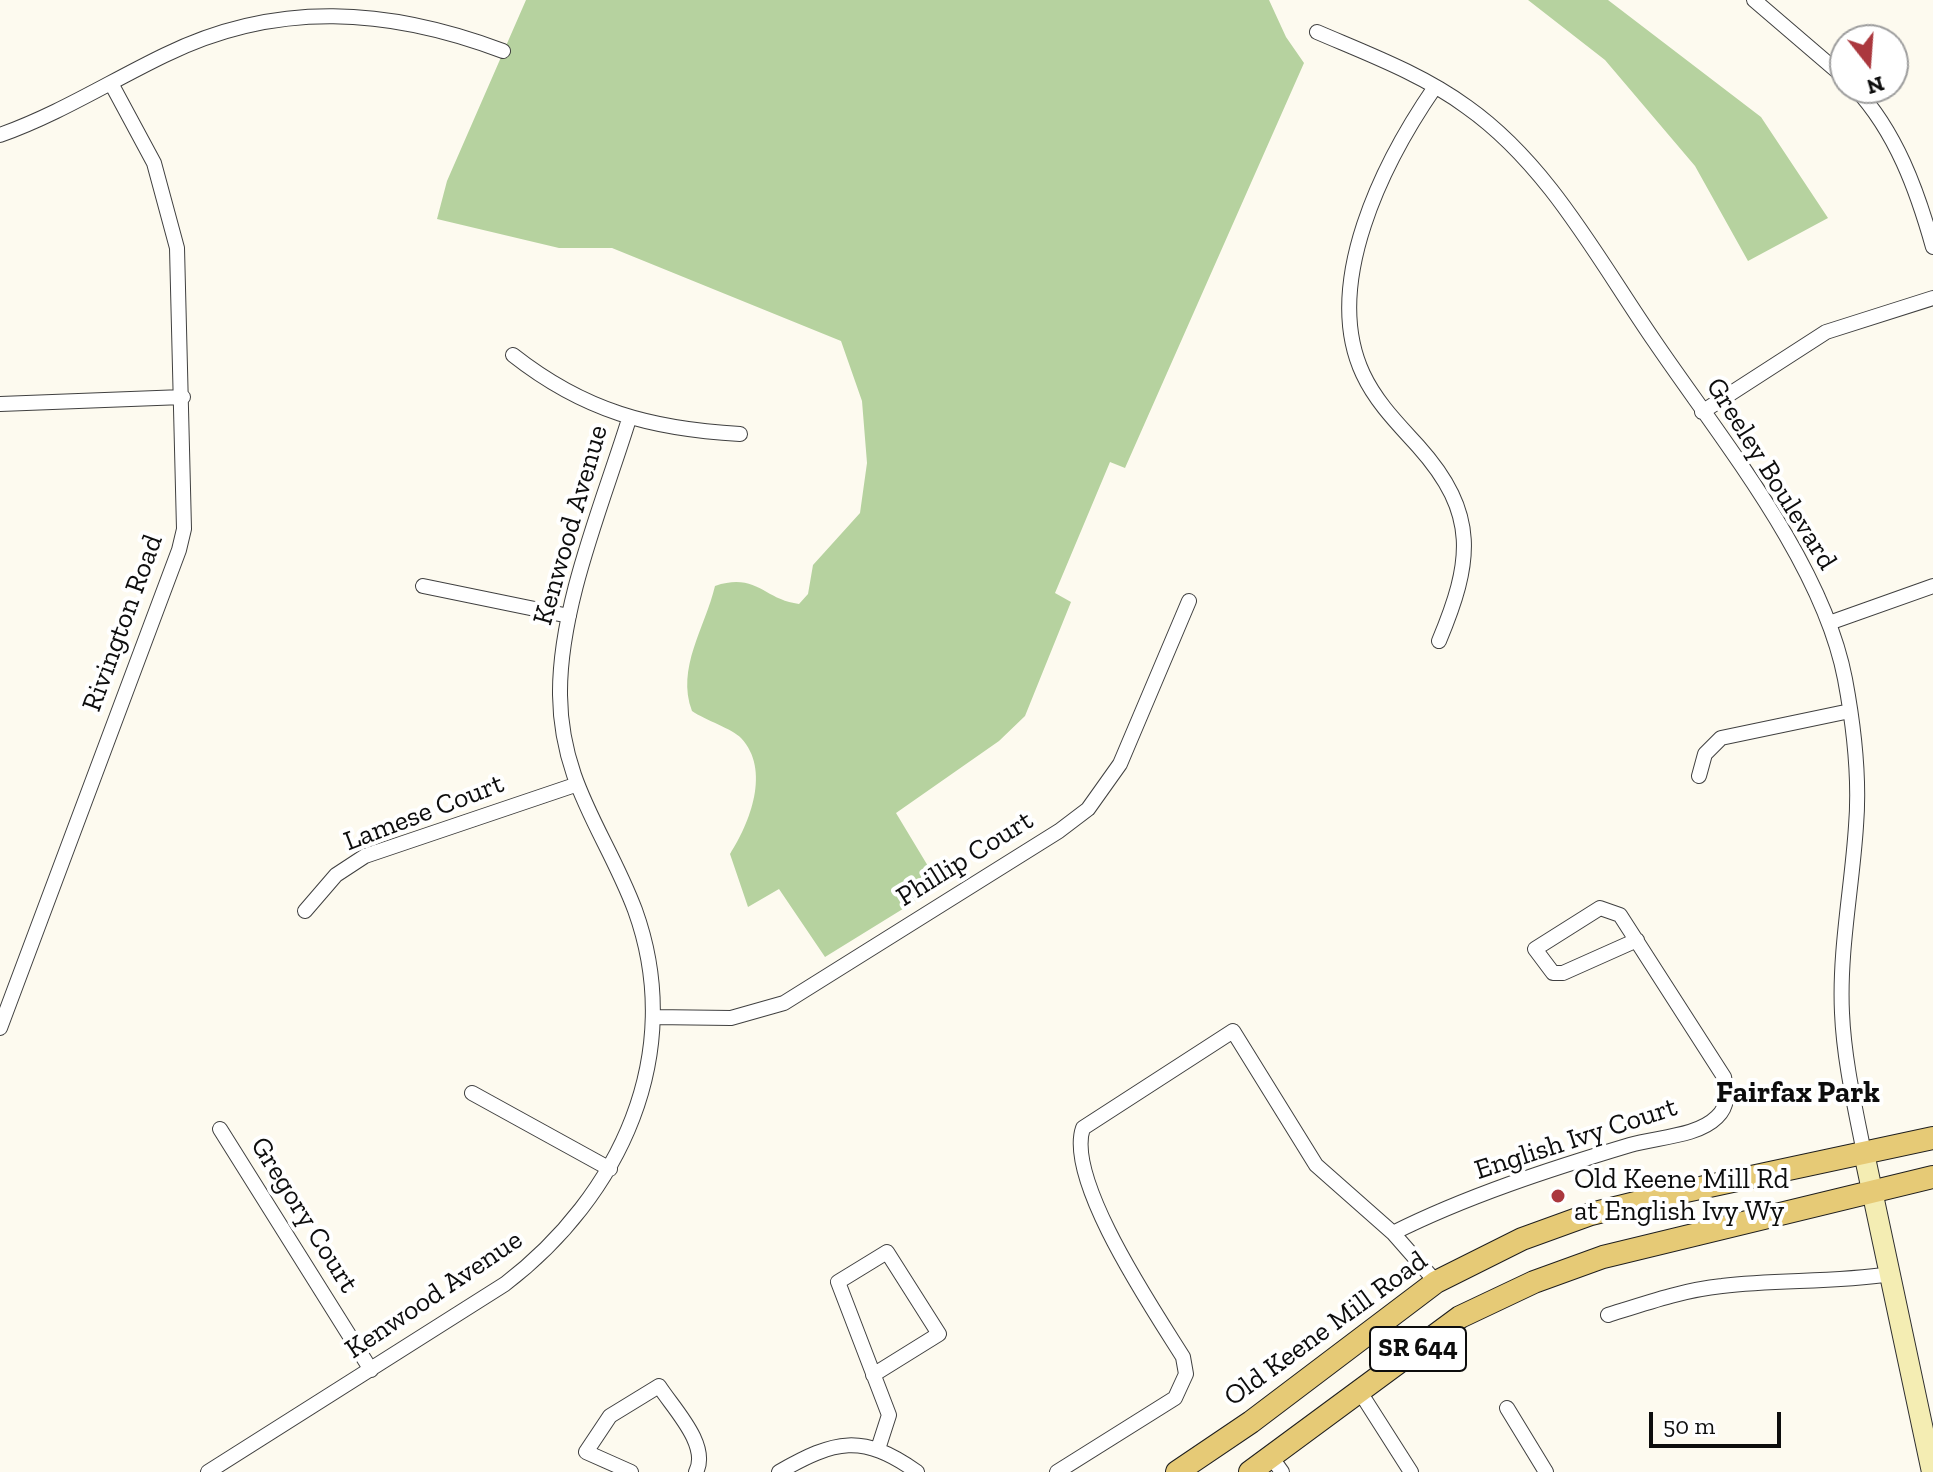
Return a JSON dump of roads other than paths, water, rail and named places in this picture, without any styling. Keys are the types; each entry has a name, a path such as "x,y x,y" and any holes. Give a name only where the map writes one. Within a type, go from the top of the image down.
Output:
{"main road":[{"name":"Old Keene Mill Road","path":"1177,1472 1251,1422 1436,1282 1522,1239 1591,1214 1933,1138"},
{"name":"SR 644","path":"1250,1472 1277,1465 1360,1392 1460,1317 1567,1269 1933,1177"}],"street":[{"path":"1754,0 1829,64"},
{"path":"0,135 73,106 166,54 202,39 305,7 447,29 503,51"},
{"name":"Greeley Boulevard","path":"1317,32 1435,87 1481,118 1535,171 1785,536 1829,623 1845,677 1858,796 1842,1012 1846,1058 1864,1153"},
{"name":"Rivington Road","path":"0,1028 179,550 185,511 180,283 171,218 154,163 112,85"},
{"path":"1435,87 1408,127 1361,232 1352,259 1348,299 1357,357 1369,386 1443,476 1461,517 1465,548 1463,574 1439,641"},
{"path":"1867,104 1888,133 1910,176 1933,247"},
{"path":"1702,412 1826,332 1933,298"},
{"path":"513,355 581,399 629,419 687,431 740,434"},
{"path":"0,404 183,397"},
{"name":"Kenwood Avenue","path":"208,1472 505,1284 535,1261 583,1212 610,1169 639,1099 653,1017 645,948 635,912 575,785 564,739 560,696 569,616 629,419"},
{"path":"423,586 569,616"},
{"path":"1829,623 1933,586"},
{"name":"Phillip Court","path":"653,1017 731,1018 784,1003 1059,831 1088,809 1120,764 1189,601"},
{"path":"1699,776 1705,754 1721,738 1850,711"},
{"name":"Lamese Court","path":"305,911 336,875 365,856 575,785"},
{"name":"English Ivy Court","path":"1393,1233 1449,1205 1631,1145 1703,1127 1719,1116 1726,1102 1724,1077 1637,940 1620,915 1600,908 1535,949 1553,973 1563,973 1637,940"},
{"path":"1057,1472 1175,1398 1184,1382 1186,1366 1118,1254 1103,1222 1081,1153 1080,1136 1089,1121 1233,1031 1316,1165 1393,1233 1436,1282"},
{"path":"472,1093 610,1169"},
{"name":"Gregory Court","path":"220,1129 371,1370"},
{"path":"1864,1153 1932,1472"},
{"path":"873,1375 939,1334 887,1252 838,1282 873,1375 889,1415 878,1449"},
{"path":"1608,1315 1667,1297 1722,1286 1839,1282 1890,1274"},
{"path":"631,1472 586,1452 610,1416 659,1386 697,1444 700,1464 696,1472"},
{"path":"1360,1392 1411,1472"},
{"path":"1507,1408 1546,1472"},
{"path":"779,1472 816,1451 845,1444 878,1449 917,1472"}],"place":[{"name":"Old Keene Mill Rd at English Ivy Wy","path":"1558,1196"}],"district":[{"name":"Fairfax Park","path":"1798,1093"}]}
